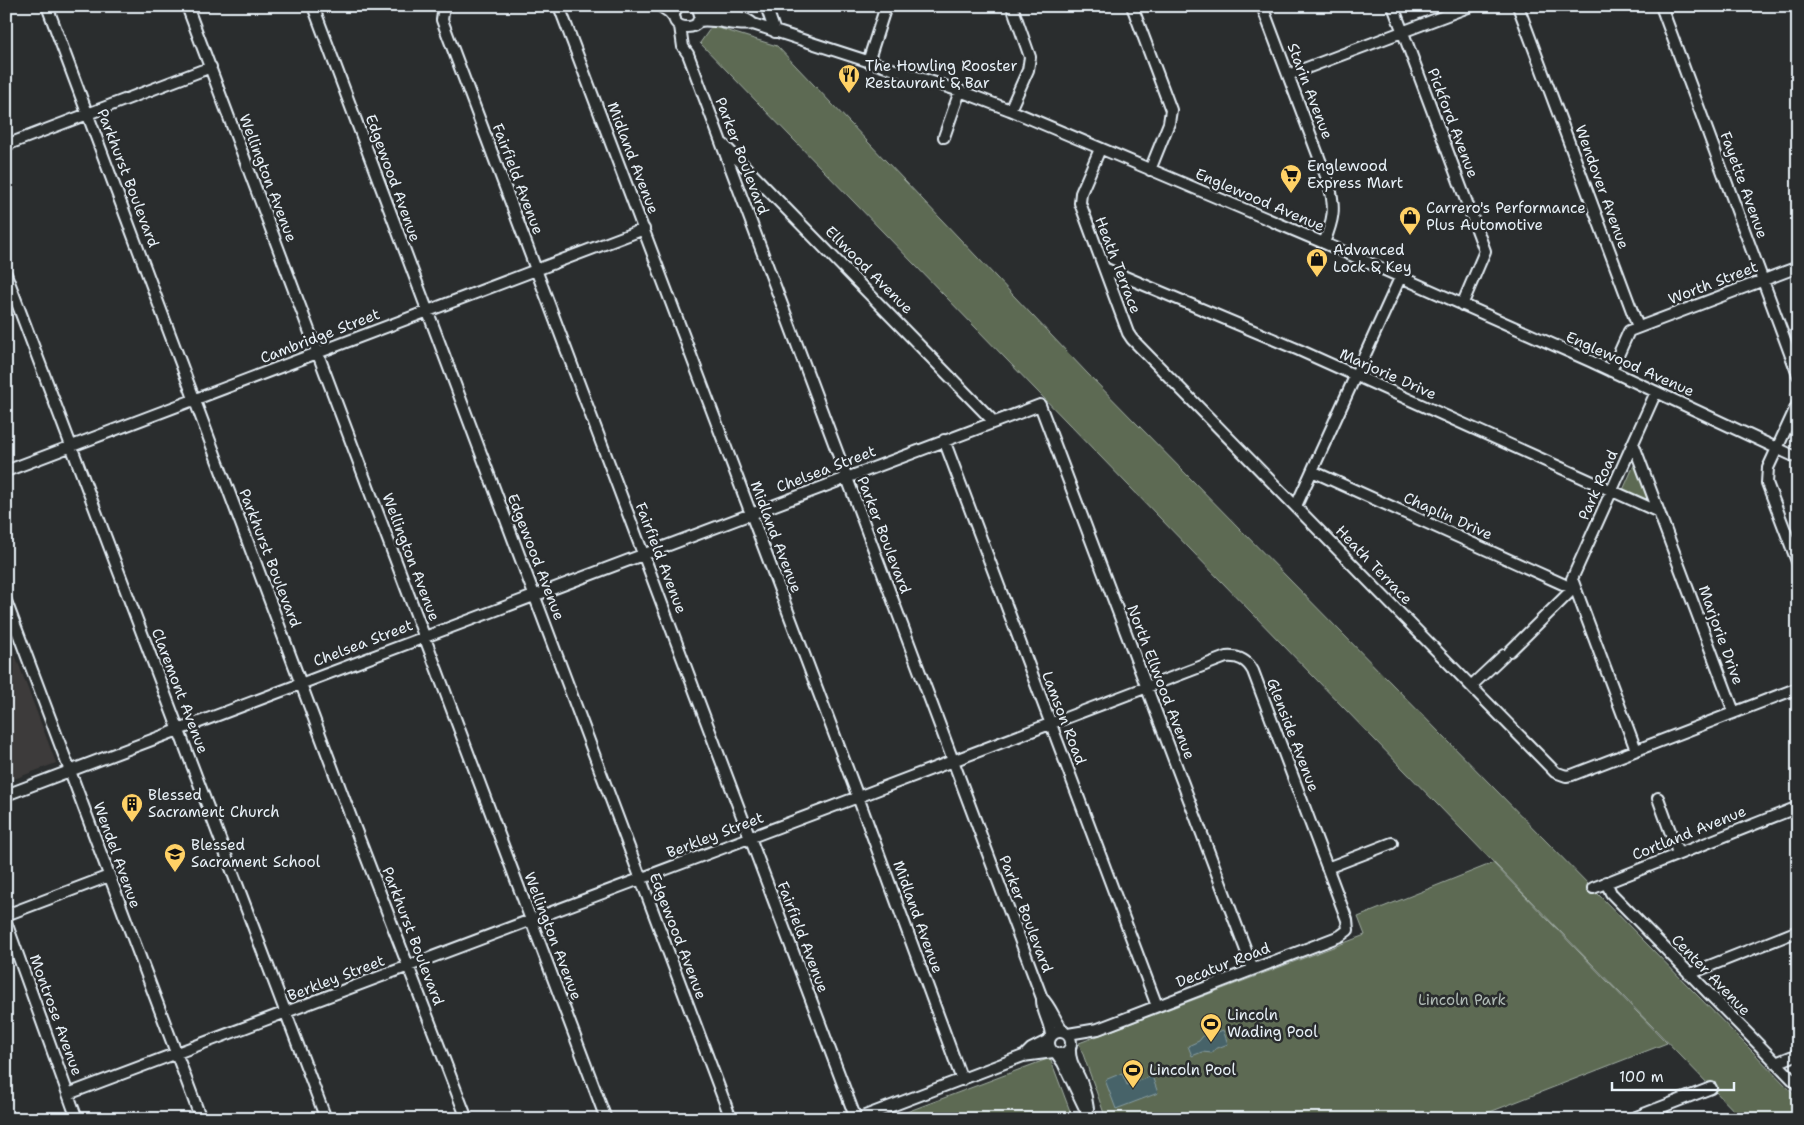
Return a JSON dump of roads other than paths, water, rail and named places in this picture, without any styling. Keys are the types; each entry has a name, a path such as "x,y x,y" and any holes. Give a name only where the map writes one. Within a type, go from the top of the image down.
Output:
{"street":[{"name":"Parkhurst Boulevard","path":"47,6 466,1119"},
{"name":"Wellington Avenue","path":"187,6 606,1119"},
{"name":"Edgewood Avenue","path":"313,6 731,1119"},
{"name":"Fairfield Avenue","path":"444,6 442,20 856,1119"},
{"name":"Midland Avenue","path":"559,6 858,798 962,1080"},
{"path":"660,6 669,12 677,23"},
{"path":"677,23 675,11 678,6"},
{"path":"766,6 775,32"},
{"path":"868,62 886,6"},
{"path":"1010,110 1028,70 1030,57 1012,6"},
{"path":"1132,6 1171,110 1169,123 1150,170"},
{"name":"Starin Avenue","path":"1262,6 1333,199 1334,214 1324,244"},
{"name":"Pickford Avenue","path":"1393,6 1485,251 1462,304"},
{"path":"1288,75 1471,6"},
{"name":"Wendover Avenue","path":"1518,6 1638,328"},
{"name":"Fayette Avenue","path":"1661,6 1798,375"},
{"name":"Englewood Avenue","path":"697,8 700,13 697,23"},
{"name":"Englewood Avenue","path":"697,8 712,13 742,17 753,24 775,32 960,91 1010,110 1462,304 1798,458"},
{"name":"Englewood Avenue","path":"677,23 688,28 697,23 712,20 744,26 753,24"},
{"name":"Parker Boulevard","path":"677,23 684,47 1042,998 1048,1004 1061,1028 1071,1040 1070,1061 1082,1085 1089,1116"},
{"path":"688,54 690,35 697,23"},
{"path":"6,144 211,67"},
{"path":"944,137 960,91"},
{"name":"Ellwood Avenue","path":"720,141 994,422"},
{"name":"Heath Terrace","path":"1100,149 1080,198 1081,209 1128,333 1132,339 1555,772 1560,775 1572,775 1798,688"},
{"name":"Cambridge Street","path":"6,471 644,229"},
{"name":"Worth Street","path":"1638,328 1798,267"},
{"name":"Marjorie Drive","path":"1104,268 1299,350 1659,512"},
{"name":"Claremont Avenue","path":"6,274 326,1119"},
{"path":"1296,506 1400,278"},
{"path":"1611,371 1630,331 1638,328"},
{"name":"Park Road","path":"1574,589 1572,579 1656,392"},
{"path":"1798,403 1768,468 1768,483 1798,564"},
{"name":"Chelsea Street","path":"6,795 301,682 1040,405"},
{"name":"North Ellwood Avenue","path":"1040,405 1253,969"},
{"name":"Lamson Road","path":"944,440 1157,1006"},
{"name":"Marjorie Drive","path":"1633,443 1734,712"},
{"name":"Chaplin Drive","path":"1312,471 1574,589"},
{"path":"1471,686 1574,589 1636,750"},
{"name":"Wendel Avenue","path":"6,601 202,1119"},
{"name":"Glenside Avenue","path":"1147,687 1226,657 1234,656 1246,662 1254,671 1347,920"},
{"name":"Berkley Street","path":"68,1094 858,798 1147,687"},
{"path":"1658,798 1678,853"},
{"name":"Cortland Avenue","path":"1592,888 1798,806"},
{"path":"1327,868 1392,843"},
{"path":"6,915 109,876"},
{"name":"Center Avenue","path":"1606,882 1611,893 1798,1085"},
{"name":"Decatur Road","path":"1067,1034 1098,1029 1344,934 1348,930 1347,920"},
{"name":"Montrose Avenue","path":"6,922 77,1119"},
{"path":"1689,974 1798,931"},
{"name":"Parker Boulevard","path":"1042,998 1041,1006 1050,1025 1050,1046 1063,1063 1089,1116"},
{"name":"Decatur Road","path":"1071,1048 1098,1029"},
{"path":"1023,1056 1056,1032 1067,1034"},
{"path":"856,1119 1023,1056 1054,1052 1062,1054 1071,1048"},
{"path":"1776,1063 1798,1054"},
{"path":"1631,1119 1711,1088"},
{"path":"1656,1109 1666,1119"}],"water":[{"name":"Lincoln Wading Pool","path":"1223,1030 1228,1044 1215,1049 1212,1053 1202,1052 1192,1056 1188,1046 1199,1041 1204,1035 1211,1035"},
{"name":"Lincoln Pool","path":"1122,1073 1127,1085 1152,1076 1158,1093 1116,1109 1105,1080"}],"place":[{"name":"The Howling Rooster Restaurant & Bar","path":"849,94"},
{"name":"Englewood Express Mart","path":"1291,194"},
{"name":"Carrero's Performance Plus Automotive","path":"1410,236"},
{"name":"Advanced Lock & Key","path":"1317,278"},
{"name":"Blessed Sacrament Church","path":"132,823"},
{"name":"Blessed Sacrament School","path":"175,873"},
{"name":"Lincoln Wading Pool","path":"1211,1043"},
{"name":"Lincoln Pool","path":"1133,1089"}],"park label":[{"name":"Lincoln Park","path":"1462,1000"}]}
